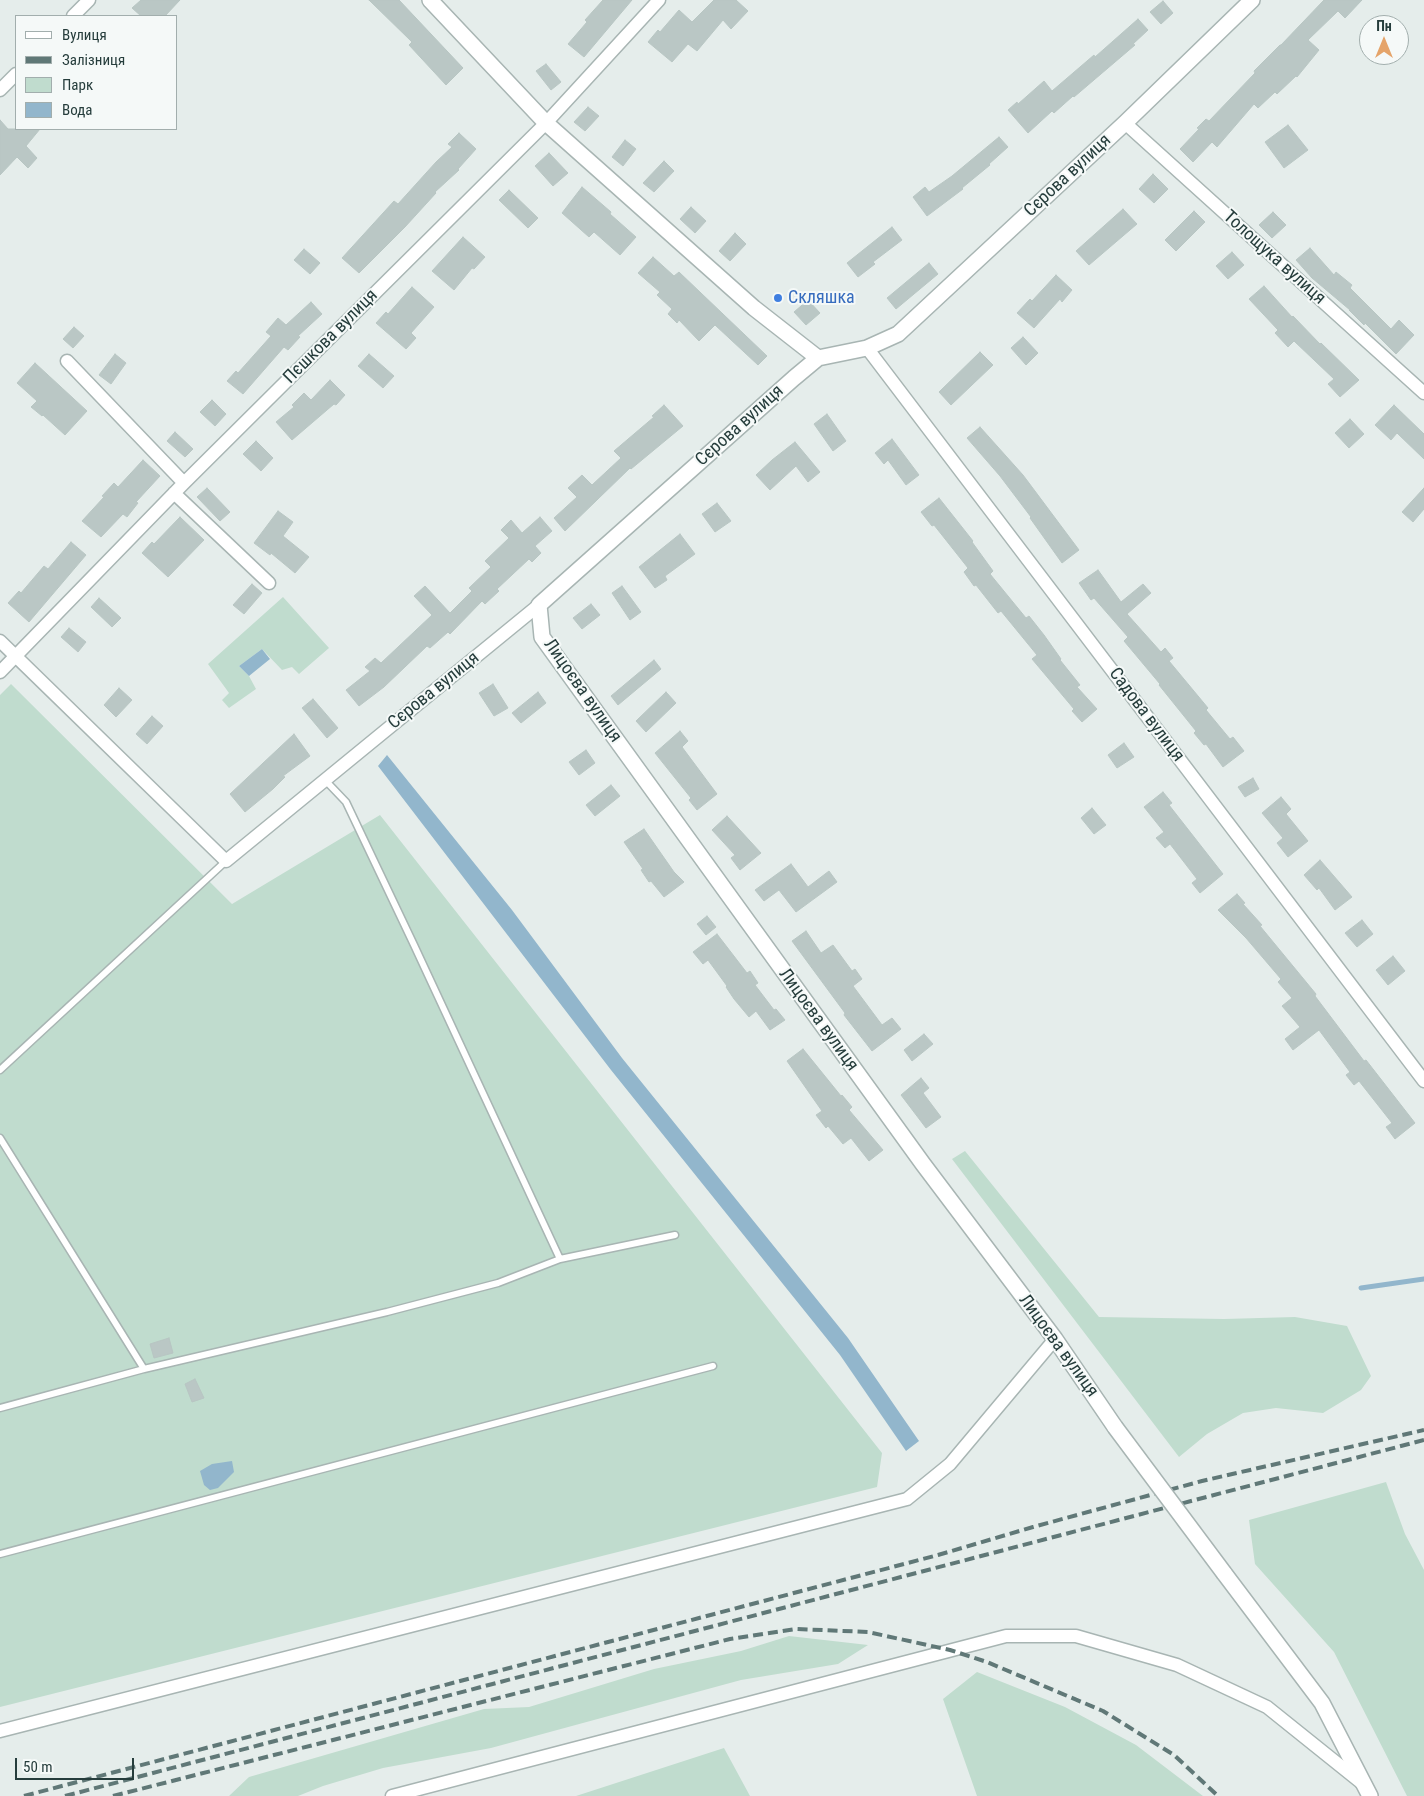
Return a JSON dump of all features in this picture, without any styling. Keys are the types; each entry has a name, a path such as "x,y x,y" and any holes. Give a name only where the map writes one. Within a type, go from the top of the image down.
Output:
{"street":[{"path":"74,15 89,0"},
{"path":"430,0 546,123 754,308 818,358"},
{"name":"Пєшкова вулиця","path":"0,672 174,493 546,123 659,0"},
{"name":"Сєрова вулиця","path":"226,862 539,605 818,358 867,348 898,334 1125,123 1252,0"},
{"path":"0,90 15,75"},
{"name":"Толощука вулиця","path":"1125,123 1424,393"},
{"name":"Садова вулиця","path":"867,348 1424,1081"},
{"path":"68,361 184,483"},
{"path":"174,493 269,583"},
{"name":"Лицоєва вулиця","path":"539,605 542,637 923,1164 1055,1339 1115,1427 1322,1703 1368,1791"},
{"path":"0,641 226,862"},
{"path":"0,1731 907,1499 950,1464 1055,1339"},
{"path":"392,1796 1006,1636 1076,1636 1177,1665 1267,1707 1368,1791"}],"lane":[{"path":"325,780 346,802 560,1259"},
{"path":"0,1070 226,862"},
{"path":"0,1138 144,1369"},
{"path":"0,1408 144,1369 387,1312 498,1283 560,1259 675,1235"},
{"path":"0,1554 713,1366"}],"green space":[{"path":"283,597 329,648 299,674 292,667 282,670 262,649 239,666 249,676 256,689 229,708 222,700 229,693 208,664"},
{"path":"11,684 232,904 380,815 882,1453 877,1487 0,1707 0,695"},
{"path":"965,1151 1099,1317 1224,1319 1295,1317 1347,1326 1371,1376 1361,1390 1323,1413 1276,1408 1243,1413 1207,1434 1179,1457 952,1159"},
{"path":"1386,1482 1405,1534 1424,1570 1424,1796 1407,1796 1334,1652 1255,1564 1249,1520"},
{"path":"789,1636 868,1645 838,1664 741,1680 491,1748 383,1768 323,1786 298,1796 229,1796 249,1777 484,1709 529,1707 654,1669 741,1651"},
{"path":"977,1672 1065,1707 1136,1745 1203,1796 977,1796 943,1699"},
{"path":"724,1748 750,1796 576,1796"}],"water":[{"path":"262,649 270,659 249,676 239,666"},
{"path":"387,755 512,910 622,1058 848,1338 919,1441 906,1451 840,1355 611,1070 378,766"},
{"path":"232,1461 234,1472 218,1488 210,1490 204,1485 200,1471 212,1464"}],"building":[{"path":"141,0 180,0 166,15 140,15 132,8"},
{"path":"369,0 399,0 463,68 446,85 409,45 412,42"},
{"path":"603,0 632,0 584,57 568,44 587,22 585,20"},
{"path":"714,0 736,0 748,11 731,29 723,20 697,51 688,44 672,62 648,42 658,30 660,32 679,10 692,22"},
{"path":"1324,0 1362,0 1345,18 1338,11 1308,40 1319,50 1297,77 1277,94 1275,92 1258,108 1254,104 1217,147 1212,142 1193,162 1180,149 1199,129 1197,128 1206,119 1209,121 1255,73 1254,71"},
{"path":"1163,1 1173,13 1161,24 1150,12"},
{"path":"1138,19 1148,30 1133,44 1135,45 1054,113 1052,111 1028,133 1008,110 1017,102 1018,104 1044,81 1052,91 1094,55 1095,57"},
{"path":"546,64 561,82 551,90 536,71"},
{"path":"588,107 599,116 585,131 574,122"},
{"path":"0,120 8,129 39,130 26,146 37,158 28,168 17,157 0,175"},
{"path":"1288,125 1308,150 1284,168 1265,142"},
{"path":"459,133 476,149 459,170 435,192 405,227 359,273 342,258 394,201 398,204 452,147 448,144"},
{"path":"999,137 1008,147 963,189 927,216 913,197 925,187 929,192 952,176"},
{"path":"625,140 636,149 623,166 612,157"},
{"path":"549,153 568,173 553,186 535,166"},
{"path":"664,161 674,171 654,192 643,183"},
{"path":"1153,174 1168,189 1154,203 1139,189"},
{"path":"582,187 636,237 620,255 594,232 589,237 562,213"},
{"path":"509,190 538,218 528,228 499,200"},
{"path":"691,207 706,221 695,233 680,219"},
{"path":"1123,209 1137,224 1089,265 1076,251"},
{"path":"1194,211 1205,222 1176,251 1165,240"},
{"path":"1273,212 1286,225 1272,238 1259,225"},
{"path":"892,227 902,240 873,262 875,264 858,277 847,263"},
{"path":"735,233 746,244 730,261 719,251"},
{"path":"463,237 485,257 474,269 472,268 454,290 432,271"},
{"path":"1310,248 1334,275 1336,272 1352,285 1350,288 1391,329 1399,320 1414,335 1396,354 1365,323 1364,325 1350,310 1312,278 1296,260"},
{"path":"304,249 320,263 310,274 294,260"},
{"path":"1232,252 1244,265 1228,279 1216,266"},
{"path":"653,257 674,276 679,272 767,356 758,365 715,325 699,341 679,320 677,323 668,314 672,309 657,295 660,292 638,273"},
{"path":"929,263 938,274 896,309 887,298"},
{"path":"1056,275 1072,290 1062,302 1060,299 1034,328 1017,313 1030,299 1032,301"},
{"path":"1264,286 1292,317 1359,380 1340,397 1328,384 1334,379 1294,341 1288,347 1275,333 1278,330 1249,299"},
{"path":"412,287 434,307 411,333 416,338 406,349 376,323 386,312 388,314"},
{"path":"808,300 820,313 806,325 794,312"},
{"path":"311,302 322,314 298,336 300,337 288,350 284,347 243,394 227,381 236,371 238,373 271,336 266,332 278,318 286,325"},
{"path":"74,327 84,336 73,348 63,339"},
{"path":"1023,337 1038,353 1026,365 1011,348"},
{"path":"980,352 993,365 951,405 939,392"},
{"path":"115,354 126,363 111,384 99,375"},
{"path":"369,354 394,376 383,388 358,366"},
{"path":"35,363 87,411 65,435 31,407 37,401 17,383"},
{"path":"330,380 345,395 336,405 334,404 292,440 276,422 294,407 292,405 304,393 311,400"},
{"path":"212,400 226,414 215,426 200,412"},
{"path":"664,405 683,426 630,468 565,531 554,518 577,497 568,488 582,475 592,485 621,458 614,451 654,417 652,416"},
{"path":"1394,405 1424,434 1424,459 1397,433 1391,440 1375,425"},
{"path":"827,414 846,441 833,451 814,424"},
{"path":"1350,419 1364,434 1349,448 1335,433"},
{"path":"980,427 1023,475 1079,550 1062,563 1000,476 967,438"},
{"path":"175,432 193,449 185,457 167,441"},
{"path":"892,439 919,475 906,485 888,460 884,464 875,453"},
{"path":"256,441 273,458 261,471 243,454"},
{"path":"795,442 820,472 808,482 796,466 770,490 756,475"},
{"path":"143,460 160,476 136,502 138,503 127,517 123,514 101,537 82,521 114,483 118,487"},
{"path":"207,488 230,512 220,521 197,497"},
{"path":"1424,488 1424,509 1413,522 1402,512"},
{"path":"939,498 973,541 993,571 990,574 1026,618 1029,616 1080,685 1077,687 1097,709 1082,722 1072,711 1074,709 1032,659 1037,655 1001,611 998,613 976,585 974,586 964,572 968,568 934,525 932,526 921,512"},
{"path":"717,503 731,521 715,532 702,514"},
{"path":"278,511 293,522 283,536 309,557 295,573 271,553 270,555 254,543"},
{"path":"180,517 204,540 168,577 142,553 152,542 154,544"},
{"path":"540,517 552,531 535,546 541,553 532,562 529,559 497,589 499,591 485,604 482,601 450,634 448,632 430,648 427,646 384,687 359,706 346,690 370,671 365,667 375,658 381,663 432,615 414,596 425,586 450,613 472,591 469,588 491,567 485,561 509,538 501,530 511,520 522,533"},
{"path":"680,534 695,554 665,576 667,580 655,588 639,567"},
{"path":"71,542 86,555 29,622 8,603 19,591 21,593 44,566 48,569"},
{"path":"1098,570 1121,602 1143,584 1151,593 1127,614 1161,652 1165,648 1173,658 1169,661 1208,708 1206,710 1230,739 1233,737 1244,751 1223,767 1206,744 1204,745 1194,733 1196,731 1124,641 1128,637 1094,598 1091,600 1079,583"},
{"path":"252,584 262,593 244,614 233,605"},
{"path":"622,586 641,612 630,620 612,593"},
{"path":"99,598 121,618 112,627 91,607"},
{"path":"591,604 600,615 582,629 573,618"},
{"path":"69,628 86,642 78,652 61,637"},
{"path":"654,660 661,669 618,705 611,696"},
{"path":"493,684 508,708 494,716 479,693"},
{"path":"119,688 132,700 116,717 104,705"},
{"path":"538,692 546,703 521,723 512,713"},
{"path":"666,692 676,703 646,732 636,721"},
{"path":"313,699 338,728 327,738 302,708"},
{"path":"152,716 163,726 147,744 136,734"},
{"path":"680,731 688,741 682,747 717,794 697,810 689,800 691,798 655,753"},
{"path":"294,734 310,756 283,776 285,777 273,789 245,812 230,794"},
{"path":"1124,743 1134,757 1117,768 1108,755"},
{"path":"586,750 595,763 579,775 569,762"},
{"path":"1253,778 1259,789 1245,797 1238,787"},
{"path":"611,785 620,796 595,816 586,805"},
{"path":"1163,792 1172,803 1169,805 1223,874 1200,893 1192,883 1197,879 1170,844 1165,848 1156,838 1164,832 1144,807"},
{"path":"1281,797 1291,809 1286,814 1308,841 1288,857 1277,843 1283,838 1262,813"},
{"path":"1092,808 1106,825 1094,834 1081,818"},
{"path":"727,816 761,853 740,870 731,858 735,855 712,830"},
{"path":"644,829 674,872 684,882 664,897 651,881 649,882 641,870 643,869 624,842"},
{"path":"1320,860 1352,897 1335,910 1319,888 1317,890 1304,875"},
{"path":"791,864 808,887 829,871 837,882 796,912 779,890 764,901 755,890"},
{"path":"1237,894 1245,903 1243,904 1262,925 1260,926 1316,994 1315,996 1364,1061 1366,1060 1415,1123 1395,1139 1386,1127 1392,1123 1359,1081 1354,1085 1346,1075 1350,1072 1319,1030 1293,1050 1285,1039 1300,1027 1282,1006 1292,998 1278,982 1281,979 1246,938 1218,910"},
{"path":"707,916 716,927 706,935 697,924"},
{"path":"1362,920 1373,934 1357,947 1345,933"},
{"path":"806,931 821,953 833,945 852,971 855,969 862,979 853,986 882,1025 892,1018 901,1029 872,1051 792,941"},
{"path":"717,934 747,973 750,971 758,983 755,985 774,1010 776,1009 785,1020 770,1030 756,1011 749,1017 734,999 708,960 703,964 693,952"},
{"path":"1393,956 1405,971 1388,985 1376,970"},
{"path":"924,1034 933,1044 912,1061 904,1050"},
{"path":"803,1049 852,1107 849,1110 883,1150 869,1161 851,1138 843,1144 828,1126 826,1128 816,1115 822,1111 787,1061"},
{"path":"921,1078 929,1088 923,1093 941,1117 926,1128 901,1095"},
{"path":"169,1338 173,1353 154,1358 150,1344"},
{"path":"195,1379 204,1398 192,1402 185,1384"}],"waterway":[{"path":"1361,1288 1424,1279"}],"railway":[{"path":"24,1796 938,1555 1202,1481 1424,1430"},
{"path":"65,1796 1424,1440"},
{"path":"113,1796 730,1639 796,1629 868,1632 950,1650 987,1662 1103,1711 1174,1755 1218,1796"}],"place":[{"name":"Скляшка","path":"778,298"}]}
